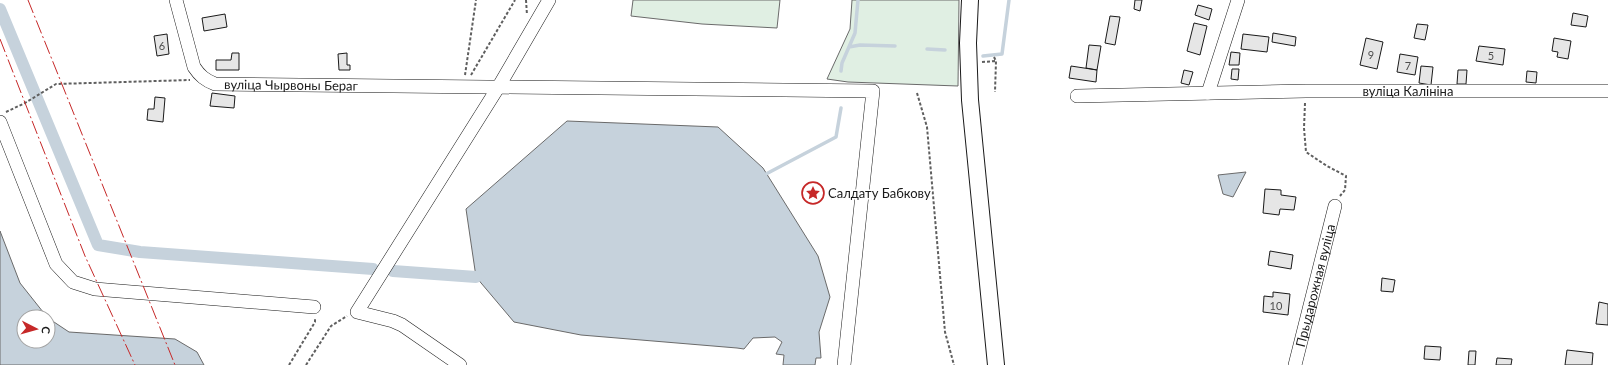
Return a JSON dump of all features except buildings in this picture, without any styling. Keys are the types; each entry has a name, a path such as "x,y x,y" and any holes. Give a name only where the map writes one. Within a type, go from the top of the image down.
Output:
{"main road":[{"path":"970,0 968,43 970,100 996,365"}],"street":[{"name":"вуліца Чырвоны Бераг","path":"176,0 194,67 206,80 215,84 873,91 844,365"},
{"path":"460,365 402,325 393,321 357,312 499,86 549,0"},
{"path":"1208,93 1238,0"},
{"name":"вуліца Калініна","path":"1077,96 1306,91 1608,90"},
{"path":"0,122 56,264 73,282 95,289 314,307"},
{"name":"Прыдарожная вуліца","path":"1295,365 1334,206"}],"path":[{"path":"464,86 476,0"},
{"path":"464,86 516,0"},
{"path":"994,57 996,61 996,92"},
{"path":"986,62 996,61"},
{"path":"0,115 56,84 206,80"},
{"path":"1306,91 1304,128 1306,152 1327,166 1346,176 1345,190 1334,206"},
{"path":"917,93 927,127 944,332 954,365"},
{"path":"289,365 315,322 314,307"},
{"path":"306,365 331,326 353,312 357,312"}],"green space":[{"path":"633,0 780,0 777,28 702,24 631,16"},
{"path":"852,0 959,0 958,86 848,82 827,79 850,29"}],"shaded area":[{"path":"567,121 718,127 763,168 818,256 830,297 819,332 821,358 816,358 815,365 783,365 784,355 776,354 782,342 775,337 753,338 744,349 581,335 514,322 476,277 466,209"},
{"path":"1246,172 1233,197 1223,194 1218,175"},
{"path":"0,231 20,283 41,309 16,309 16,349 56,349 56,323 69,332 175,339 197,352 204,365 0,365"}],"waterway":[{"path":"841,71 842,63 855,33 858,0"},
{"path":"983,56 1002,54 1009,0"},
{"path":"0,9 98,245 140,252 373,269"},
{"path":"849,47 860,45 895,46"},
{"path":"927,49 945,50"},
{"path":"766,174 836,137 841,108"},
{"path":"393,271 476,277"}],"power":[{"path":"28,0 175,365"},
{"path":"0,39 85,256 135,365"}],"place":[{"name":"Салдату Бабкову","path":"813,193"}]}
